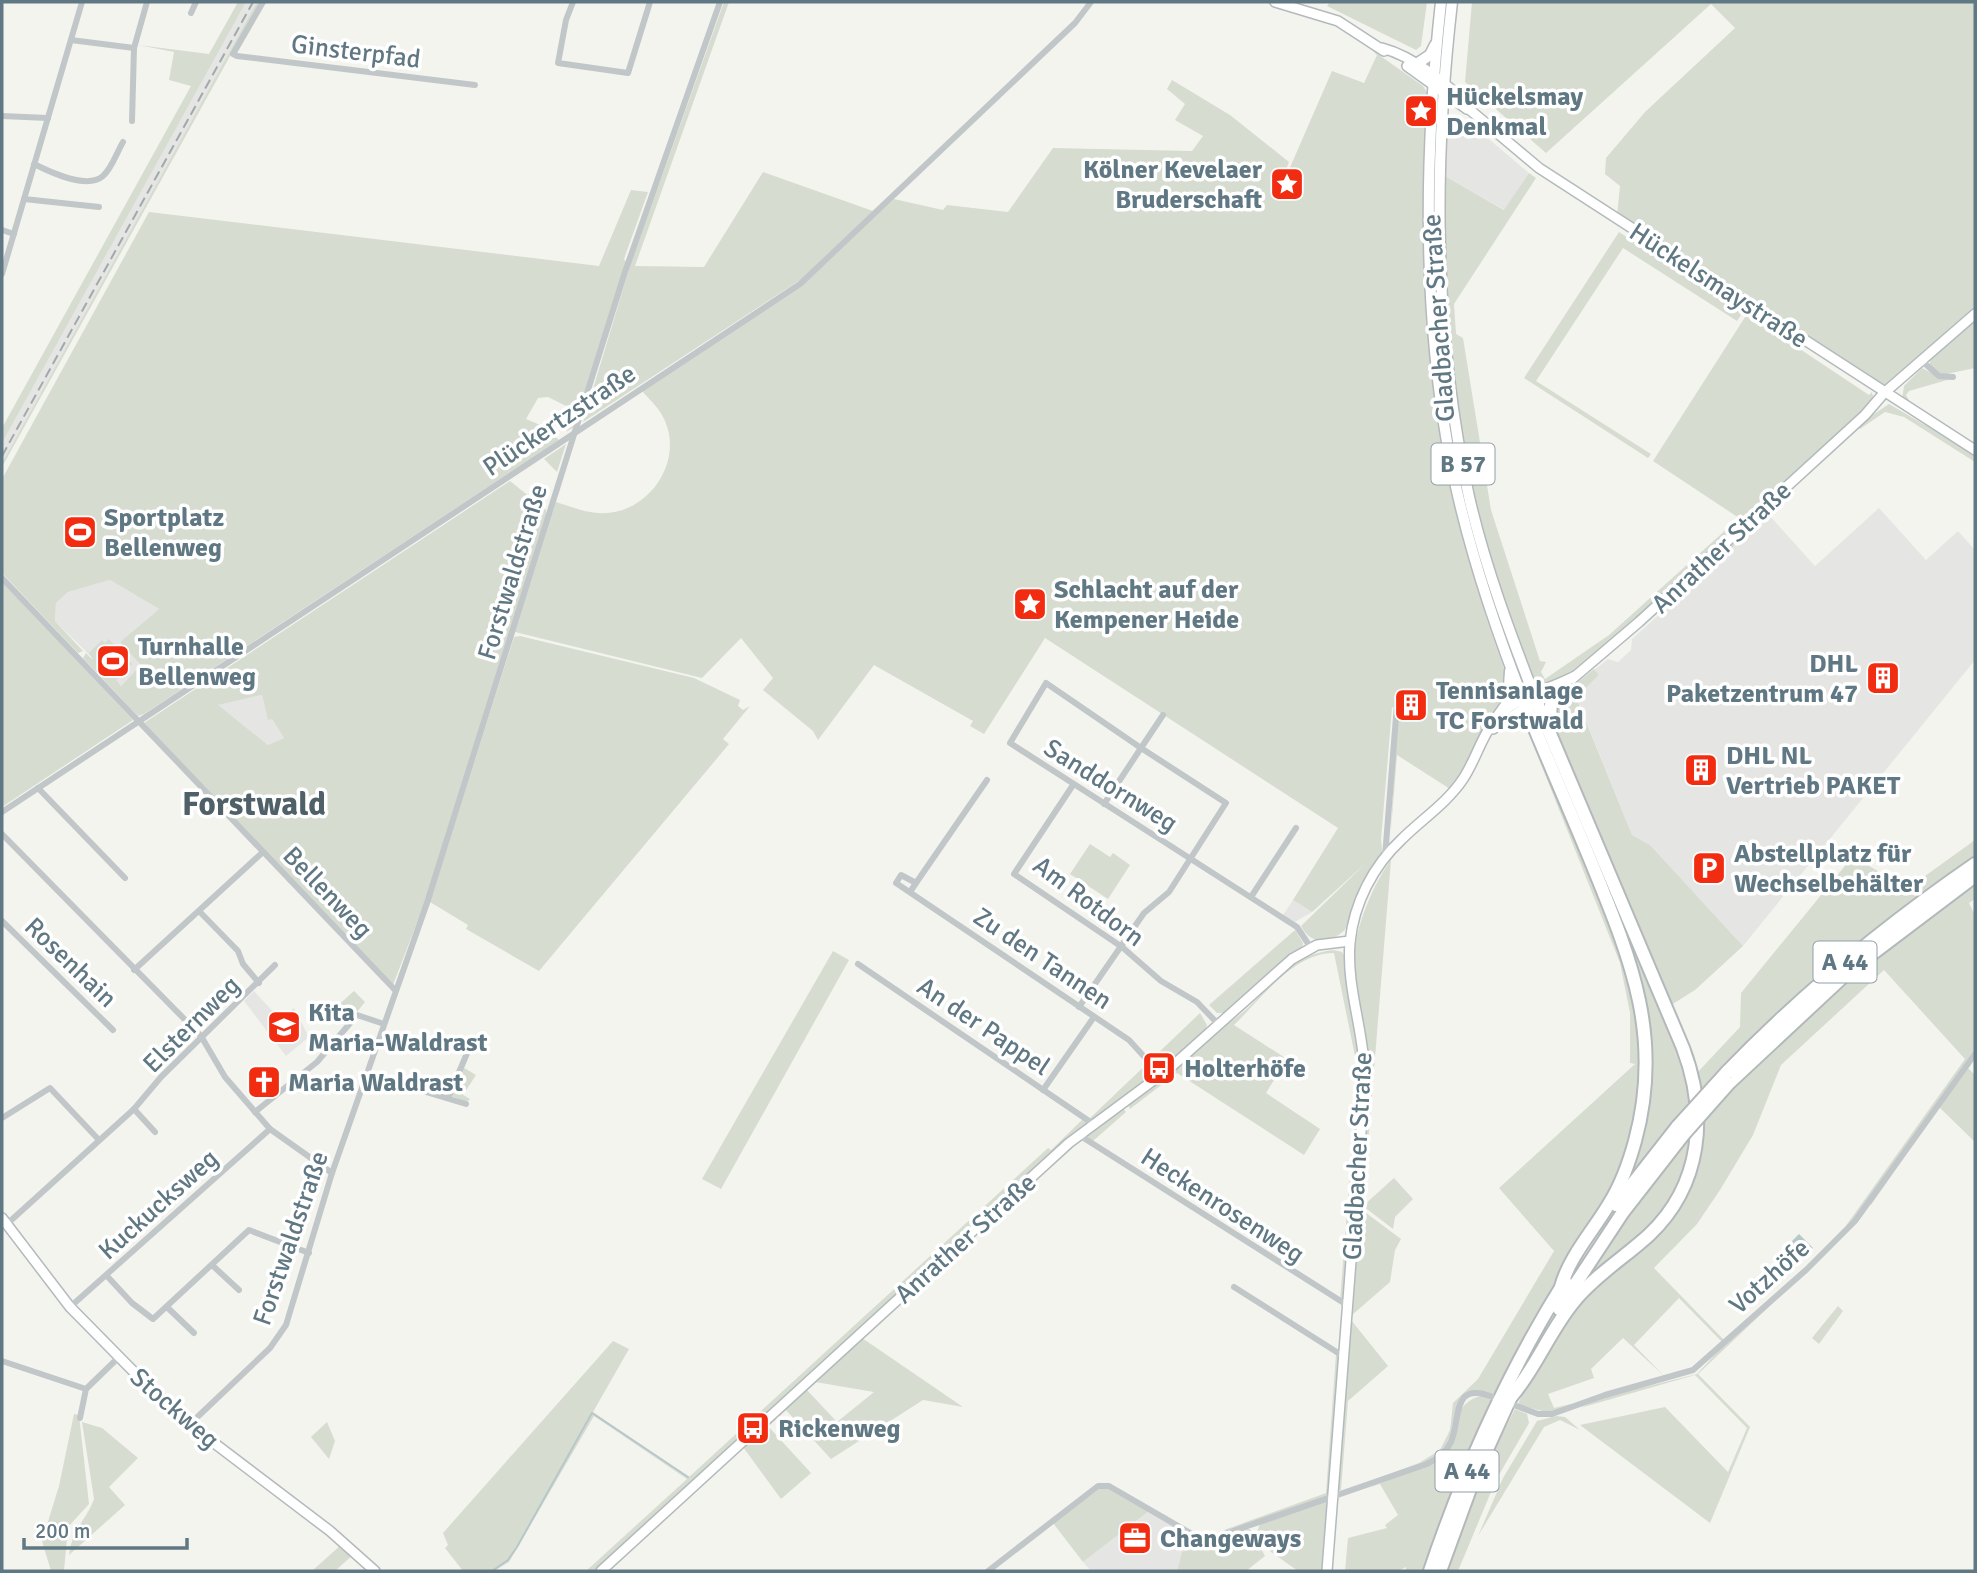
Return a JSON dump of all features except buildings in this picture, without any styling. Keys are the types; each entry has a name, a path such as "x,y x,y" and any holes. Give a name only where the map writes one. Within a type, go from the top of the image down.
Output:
{"highway":[{"path":"1550,736 1551,705 1560,691"},
{"path":"1513,1401 1554,1328 1576,1298 1650,1234 1668,1213 1689,1174 1699,1128 1698,1098 1689,1063 1550,736 1530,701"},
{"path":"1530,701 1626,947 1641,1003 1646,1038 1643,1101 1630,1158 1614,1195 1568,1267 1561,1287"},
{"name":"A 44","path":"1430,1571 1486,1427 1561,1287 1614,1208 1727,1078 1842,964 1975,864"},
{"name":"A 44","path":"1727,1078 1847,972 1975,876"},
{"name":"A 44","path":"1440,1571 1466,1497 1513,1401 1583,1270 1681,1130"}],"main road":[{"name":"Hückelsmaystraße","path":"1275,2 1338,22 1415,65 1458,104 1470,110 1539,168 1975,450"},
{"name":"Gladbacher Straße","path":"1441,2 1437,42 1443,298 1458,441 1482,547 1530,701"},
{"name":"Gladbacher Straße","path":"1452,2 1438,86 1429,240 1439,383 1460,503 1476,566 1510,663 1530,701"},
{"path":"1415,65 1430,55 1437,42"},
{"name":"Hückelsmaystraße","path":"1382,48 1462,99 1470,110"},
{"path":"1440,117 1458,104"},
{"name":"Anrather Straße","path":"1385,857 1454,792 1495,720 1509,707 1560,691 1618,642 1975,314"},
{"path":"1495,720 1508,702 1510,663"},
{"name":"Anrather Straße","path":"1478,749 1493,728 1530,701 1575,676"},
{"name":"Gladbacher Straße","path":"1327,1571 1365,1080 1364,1042 1352,986 1350,941 1364,891 1385,857"},
{"name":"Anrather Straße","path":"601,1571 1079,1135 1160,1075 1281,967 1311,948 1329,942 1350,941"},
{"name":"Stockweg","path":"5,1221 70,1307 119,1357 190,1424 330,1531 375,1571"}],"street":[{"path":"2,274 82,2"},
{"path":"132,121 134,48 147,2"},
{"path":"191,13 196,2"},
{"name":"Ginsterpfad","path":"263,2 233,54 475,85"},
{"path":"573,2 566,20 558,63 628,73 649,2"},
{"name":"Forstwaldstraße","path":"190,1424 270,1348 286,1325 332,1173 427,903 625,272 720,2"},
{"name":"Plückertzstraße","path":"2,811 800,284 1075,23 1091,2"},
{"path":"71,40 134,48"},
{"path":"2,116 48,118"},
{"path":"34,164 75,178 99,179 106,174 123,142"},
{"path":"24,199 99,207"},
{"path":"2,230 14,234"},
{"path":"1923,362 1939,376 1953,377"},
{"name":"Bellenweg","path":"2,578 395,990"},
{"name":"Sanddornweg","path":"1141,748 1046,683 1010,743 1300,930 1311,948"},
{"name":"Gladbacher Straße","path":"1385,857 1396,704"},
{"path":"1104,804 1163,715"},
{"path":"1079,1007 1143,915 1169,892 1226,803 1141,748"},
{"path":"916,883 901,875 896,883 910,892 987,780"},
{"name":"Am Rotdorn","path":"1073,785 1014,874 1122,947 1161,981 1198,1002 1219,1025"},
{"path":"38,788 125,878"},
{"path":"1251,897 1296,828"},
{"path":"2,834 201,1036 225,1077 270,1129 332,1173"},
{"path":"134,970 262,852"},
{"name":"Zu den Tannen","path":"910,892 1129,1040 1149,1062"},
{"path":"199,911 238,951 243,964 259,983"},
{"name":"Rosenhain","path":"2,921 114,1030"},
{"name":"An der Pappel","path":"858,964 1088,1121"},
{"name":"Elsternweg","path":"5,1221 134,1109 201,1036 275,965"},
{"path":"255,1112 317,1062 357,1015 384,1024"},
{"path":"1043,1090 1094,1017"},
{"path":"448,1098 468,1051"},
{"name":"Votzhöfe","path":"1513,1401 1538,1414 1552,1414 1605,1395 1693,1370 1806,1270 1855,1221 1975,1054"},
{"path":"366,1074 466,1104"},
{"path":"2,1118 50,1088 99,1140"},
{"name":"Elsternweg","path":"134,1109 155,1132"},
{"name":"Kuckucksweg","path":"70,1307 270,1129"},
{"name":"Heckenrosenweg","path":"1079,1135 1348,1305"},
{"path":"107,1276 147,1316 153,1318 168,1308 249,1230 309,1254"},
{"path":"212,1265 239,1290"},
{"path":"1234,1287 1343,1356"},
{"path":"168,1308 194,1333"},
{"path":"80,1418 86,1389 119,1357"},
{"path":"2,1361 86,1389"},
{"path":"988,1571 1098,1486 1109,1486 1204,1541 1434,1460 1451,1442 1456,1411 1461,1400 1477,1393 1493,1397"}],"shaded area":[{"path":"238,2 246,2 2,443 2,428 191,86 169,80 174,52 138,45 209,54"},
{"path":"246,2 257,2 2,463 2,443"},
{"path":"257,2 260,2 2,467 2,463"},
{"path":"724,2 729,2 635,266 704,267 763,172 873,211 800,280 583,422 630,266"},
{"path":"1330,2 1427,2 1421,46 1416,50 1327,6"},
{"path":"1472,2 1975,2 1975,311 1886,386 1881,385 1738,289 1617,215 1620,186 1605,174 1606,158 1645,112 1735,28 1711,4 1546,153 1465,82"},
{"path":"1372,50 1423,86 1428,94 1426,260 1450,477 1486,617 1506,674 1508,696 1479,737 1471,759 1451,790 1390,845 1390,842 1450,789 1397,755 1391,835 1397,718 1400,718 1401,705 1396,704 1392,708 1381,840 1383,856 1360,889 1345,930 1339,935 1327,940 1315,939 1301,926 1366,863 1312,912 1293,900 1338,828 1045,638 984,734 970,726 973,721 874,665 818,740 813,731 763,690 773,678 741,638 702,678 515,632 556,502 592,512 615,512 645,497 665,471 670,438 658,409 642,391 796,289 894,199 943,210 947,205 1008,212 1053,148 1192,151 1203,136 1175,120 1185,104 1167,89 1172,80 1230,115 1289,162 1286,170 1288,172 1332,71 1364,83 1377,55"},
{"path":"1454,117 1462,118 1529,173 1505,210 1445,176 1446,127"},
{"path":"1529,173 1536,178 1454,304 1456,334 1463,338 1491,510 1540,661 1546,662 1541,672 1545,679 1609,635 1739,518 1653,461 1747,314 1869,395 1872,392 1873,397 1868,406 1628,628 1589,661 1544,687 1535,685 1513,625 1483,534 1468,472 1453,380 1442,212 1445,176 1504,210"},
{"path":"631,190 648,192 624,259 626,262 573,428 567,431 563,428 568,407 548,397 538,398 526,419 545,427 559,440 144,714 138,716 83,658 86,653 93,660 89,653 102,640 105,643 109,639 132,664 116,680 121,686 141,665 120,642 159,609 110,580 68,592 56,603 55,621 83,651 78,653 2,573 2,479 149,212 599,266"},
{"path":"1619,232 1743,312 1737,321 1623,248 1536,381 1651,454 1648,458 1524,378"},
{"path":"1975,318 1975,368 1942,375 1929,366 1931,358"},
{"path":"1922,368 1937,376 1954,378 1909,391 1906,395 1910,402 1975,447 1902,399 1904,386"},
{"path":"1889,404 1975,454 1975,462 1904,417 1885,412 1860,429 1858,427 1771,506 1859,424"},
{"path":"566,444 557,472 544,459"},
{"path":"510,481 546,510 547,516 426,899 393,985 144,723","holes":["262,695 268,720 272,719 284,738 268,745 218,705"]},
{"name":"DHL Paketzentrum 47","path":"1879,508 1926,560 1958,531 1975,550 1975,660 1743,946 1650,845 1632,835 1576,696 1599,675 1594,670 1608,659 1618,662 1631,650 1632,639 1769,515 1815,566"},
{"path":"1755,519 1760,522 1661,614 1657,611"},
{"path":"110,580 159,609 120,642 142,665 121,686 55,621 56,603 68,592"},
{"path":"2,581 133,720 2,807"},
{"path":"520,636 694,678 740,700 738,706 743,710 750,706 723,739 729,744 539,971 466,929 468,925 430,902 514,637"},
{"path":"1594,669 1599,675 1576,697 1632,835 1650,845 1743,946 1695,990 1668,1007 1553,727 1561,701"},
{"path":"262,695 268,719 272,719 284,738 268,745 217,705"},
{"path":"1535,738 1626,952 1641,1039 1639,1103 1618,1172 1601,1208 1535,1318 1494,1394 1477,1392 1466,1395 1459,1402 1447,1444 1431,1459 1409,1470 1348,1489 1419,1463 1440,1450 1450,1430 1453,1403 1478,1379 1554,1251 1499,1188 1635,1064 1630,1063 1630,1013 1620,963 1531,739"},
{"path":"1975,840 1975,857 1833,967 1766,1026 1701,1089 1696,1074 1740,1027 1741,993 1853,856 1907,889"},
{"path":"1090,844 1110,857 1113,853 1130,865 1108,899 1070,874"},
{"path":"1391,860 1363,1206 1359,1201 1368,1067 1354,960 1357,935 1366,908"},
{"path":"1975,883 1975,899 1969,903 1975,915 1975,1049 1852,1222 1845,1227 1965,1059 1884,970 1781,1065 1753,1135 1720,1190 1697,1224 1654,1268 1724,1340 1722,1342 1679,1298 1634,1345 1664,1376 1623,1338 1591,1369 1594,1378 1548,1394 1554,1408 1571,1404 1565,1408 1538,1410 1518,1404 1538,1360 1580,1297 1656,1236 1685,1198 1696,1169 1701,1124 1721,1100 1769,1050 1848,980"},
{"path":"1293,900 1312,912 1295,922 1283,915"},
{"path":"1295,930 1303,943 1302,948 1224,1013 1217,1013 1209,1005"},
{"path":"1629,933 1680,1054 1693,1100 1622,1186 1634,1152 1644,1000"},
{"path":"1333,950 1342,952 1345,957 1362,1070 1345,1300 1340,1301 1358,1071 1334,953 1319,955 1291,969 1234,1025 1287,1059 1266,1093 1320,1129 1304,1155 1177,1073 1130,1109 1128,1105 1240,1015 1285,970 1314,954"},
{"path":"833,951 849,960 721,1189 702,1179"},
{"name":"Kita Maria-Waldrast","path":"254,991 279,1018 294,1008 309,1037 286,1056 244,1001"},
{"path":"354,991 365,1002 348,1023 334,1009"},
{"path":"1200,1013 1207,1025 1204,1033 1148,1080 1051,1154 595,1571 586,1571 687,1479 594,1416 509,1562 494,1571 463,1571 445,1548 448,1545 443,1533 613,1341 629,1349 593,1412 689,1477 1048,1148 1051,1150 1082,1120 1087,1121"},
{"path":"461,1066 476,1075 463,1095 470,1099 467,1102 451,1096"},
{"path":"1968,1068 1975,1075 1975,1142 1939,1107 1871,1205 1870,1202 1952,1084"},
{"path":"1122,1107 1126,1112 1093,1141 1087,1137 1087,1132"},
{"path":"1692,1135 1685,1162 1665,1205 1638,1237 1580,1285 1636,1203"},
{"path":"1394,1178 1413,1199 1395,1217 1393,1229 1363,1206"},
{"path":"1362,1210 1401,1239 1395,1250 1390,1282 1352,1315 1358,1211"},
{"path":"1799,1234 1813,1248 1800,1259 1789,1244"},
{"path":"1775,1301 1698,1374 1750,1427 1710,1523 1580,1425 1665,1407 1728,1472 1747,1428 1695,1375 1580,1408 1604,1397 1697,1374 1725,1344"},
{"path":"1838,1306 1843,1311 1819,1344 1812,1338"},
{"path":"1351,1320 1388,1366 1348,1401 1341,1490 1336,1490"},
{"path":"862,1338 963,1407 923,1400 831,1459 785,1409 806,1389 837,1422 874,1392 815,1382"},
{"path":"1336,1354 1341,1358 1330,1496 1202,1538 1326,1493"},
{"path":"1482,1396 1491,1399 1453,1489 1424,1571 1406,1571 1406,1567 1398,1571 1345,1571 1348,1538 1387,1528 1385,1525 1398,1515 1380,1484 1367,1489 1443,1457 1460,1411 1473,1399"},
{"path":"1515,1409 1527,1414 1529,1423 1496,1480 1458,1571 1446,1571 1487,1464"},
{"path":"74,1414 79,1415 89,1504 68,1527 64,1571 51,1571 42,1541 59,1486"},
{"path":"1556,1416 1565,1417 1580,1430 1560,1420 1544,1427 1478,1536 1503,1478 1537,1421"},
{"path":"82,1422 102,1428 138,1458 109,1487 125,1505 69,1555 73,1537 94,1499"},
{"path":"327,1422 335,1441 329,1459 311,1437"},
{"path":"767,1425 811,1473 781,1499 743,1447"},
{"path":"1100,1488 1110,1489 1149,1511 1083,1562 1053,1523"},
{"path":"1325,1500 1329,1502 1324,1571 1298,1571 1267,1549 1257,1533 1260,1523"},
{"path":"1149,1511 1197,1539 1200,1544 1182,1552 1177,1571 1091,1571 1083,1562"},
{"path":"1246,1528 1251,1530 1265,1556 1246,1571 1177,1571 1182,1552"},
{"path":"342,1544 354,1554 335,1571 312,1571"}],"waterway":[{"path":"492,1571 508,1560 517,1547 592,1413 688,1477"}],"railway":[{"path":"2,456 253,2"}],"place":[{"name":"Hückelsmay Denkmal","path":"1421,111"},
{"name":"Kölner Kevelaer Bruderschaft","path":"1287,184"},
{"name":"Sportplatz Bellenweg","path":"80,532"},
{"name":"Schlacht auf der Kempener Heide","path":"1030,604"},
{"name":"Turnhalle Bellenweg","path":"113,661"},
{"name":"DHL Paketzentrum 47","path":"1883,678"},
{"name":"Tennisanlage TC Forstwald","path":"1411,705"},
{"name":"DHL NL Vertrieb PAKET","path":"1701,770"},
{"name":"Abstellplatz für Wechselbehälter","path":"1709,868"},
{"name":"Kita Maria-Waldrast","path":"284,1027"},
{"name":"Holterhöfe","path":"1159,1068"},
{"name":"Maria Waldrast","path":"264,1082"},
{"name":"Rickenweg","path":"753,1428"},
{"name":"Changeways","path":"1135,1538"}],"district":[{"name":"Forstwald","path":"254,803"}]}
